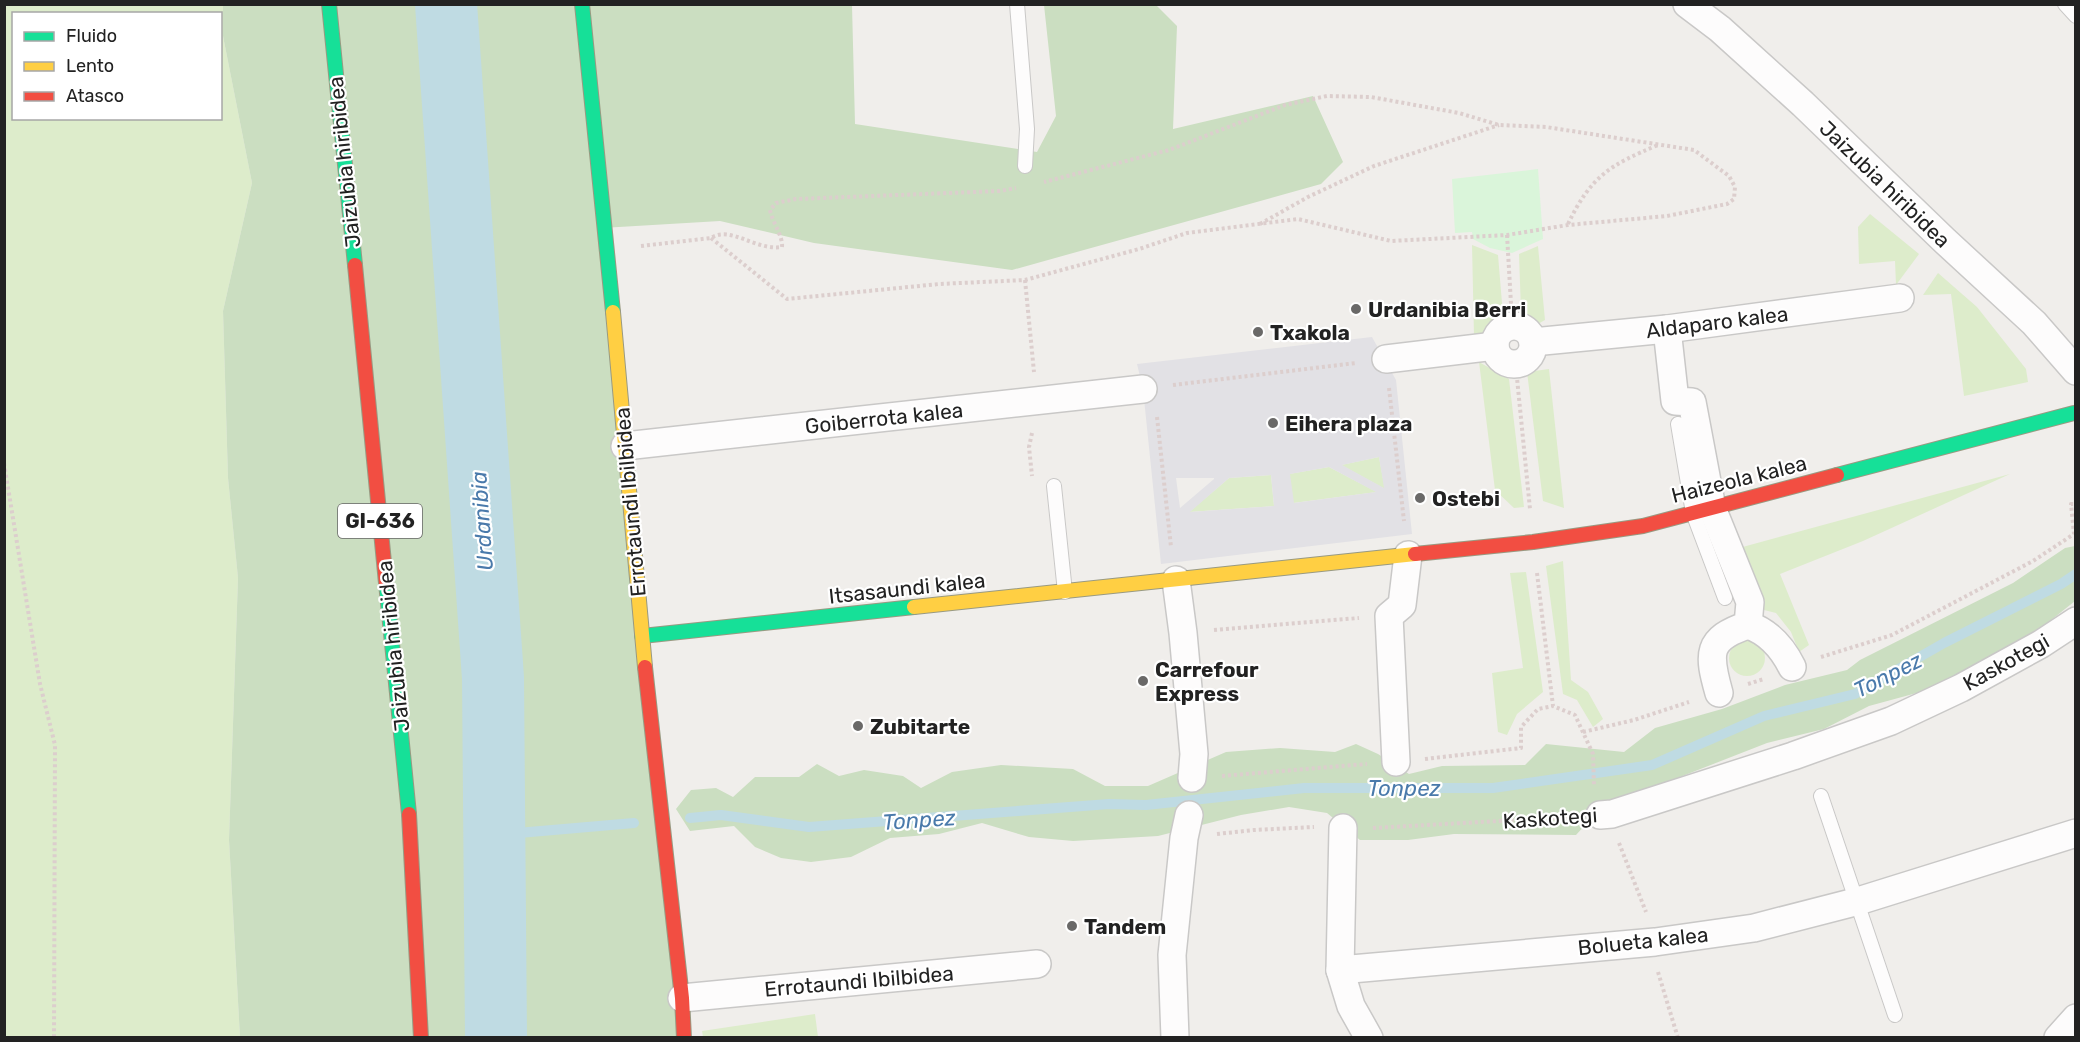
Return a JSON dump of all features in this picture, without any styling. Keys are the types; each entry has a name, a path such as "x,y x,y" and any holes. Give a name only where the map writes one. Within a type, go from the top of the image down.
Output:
{"street":[{"name":"Jaizubia hiribidea","path":"329,4 411,834 421,1038"},
{"name":"Errotaundi Ibilbidea","path":"582,4 609,250 642,636 682,998 684,1038"},
{"name":"Jaizubia hiribidea","path":"1687,4 1720,29 1803,104 2034,323 2076,371"},
{"name":"Aldaparo kalea","path":"1523,334 1667,329 1900,298"},
{"path":"1667,329 1675,401 1692,402 1703,511 1750,602 1748,625"},
{"path":"1386,359 1495,346 1502,359 1516,364 1523,362 1528,356 1523,334"},
{"name":"Goiberrota kalea","path":"625,446 1148,388"},
{"name":"Haizeola kalea","path":"1408,555 1533,542 1642,526 2075,413"},
{"path":"1192,778 1194,754 1176,580 1408,555 1402,605 1389,616 1395,762"},
{"name":"Itsasaundi kalea","path":"642,636 1176,580"},
{"name":"Kaskotegi","path":"1597,804 1612,814 1759,767 1891,721 1961,688 2041,644 2076,621"},
{"path":"1719,693 1713,671 1712,651 1721,638 1733,630 1748,625 1762,630 1785,653 1792,667"},
{"path":"1175,1038 1172,955 1186,827"},
{"path":"1343,828 1340,970 1351,1006 1369,1038"},
{"name":"Bolueta kalea","path":"1340,970 1654,942 1754,928 1855,902 2076,832"},
{"name":"Errotaundi Ibilbidea","path":"682,998 1037,964"},
{"path":"2058,1038 2076,1018"}],"lane":[{"path":"1017,4 1027,129 1025,166"},
{"path":"2065,4 2076,16"},
{"path":"1678,424 1725,598"},
{"path":"1054,486 1065,592"},
{"path":"1821,796 1894,1015"}],"path":[{"path":"711,238 787,299 939,284 1025,280 1139,249 1187,233 1298,219 1390,241 1507,235 1568,225 1666,216 1727,204 1734,199 1735,187 1729,177 1694,150 1546,127 1499,125 1459,112 1371,97 1327,96 1285,105 1169,150 1035,184"},
{"path":"1256,226 1308,197 1374,166 1499,125"},
{"path":"1568,225 1579,202 1611,167 1658,145"},
{"path":"609,250 711,238 718,233 730,234 754,244 782,247 782,240 772,224 770,210 776,203 796,199 1000,191 1026,187"},
{"path":"1507,235 1523,334"},
{"path":"1025,280 1036,401 1029,447 1032,481"},
{"path":"1176,580 1148,388 1386,359 1408,555"},
{"path":"4,463 40,684 55,745 54,1038"},
{"path":"1583,732 1634,720 1892,635 2032,561 2074,534 2071,504 2076,504"},
{"path":"1183,633 1389,616"},
{"path":"1192,778 1395,762 1521,748 1521,727 1538,708 1553,706"},
{"path":"1593,754 1597,804 1610,835 1618,839 1645,910 1654,942 1658,972 1678,1038"},
{"name":"Kaskotegi","path":"1186,827 1254,830 1386,828 1597,804"}],"green space":[{"path":"5,5 223,5 223,36 252,183 223,311 228,478 238,578 229,840 240,1037 5,1038"},
{"path":"223,5 852,5 855,124 1037,152 1056,116 1044,5 1156,5 1177,26 1173,129 1313,96 1343,162 1321,184 1012,270 814,243 720,221 602,228 684,1037 240,1037 229,840 238,578 228,478 223,311 252,183 223,36"},
{"path":"1538,169 1543,239 1512,253 1490,248 1473,239 1472,232 1455,233 1452,179"},
{"path":"1870,214 1919,254 1896,285 1895,261 1859,264 1858,227"},
{"path":"1472,245 1498,255 1503,315 1488,334 1474,336"},
{"path":"1538,246 1545,320 1536,325 1521,312 1519,254"},
{"path":"1938,273 1977,307 2026,369 2028,382 1964,396 1951,294 1923,295"},
{"path":"1479,362 1509,379 1524,507 1514,508 1495,490"},
{"path":"1549,369 1564,508 1543,501 1527,372"},
{"path":"1379,457 1385,489 1341,465"},
{"path":"1329,467 1377,492 1293,503 1289,474"},
{"path":"2010,474 1863,541 1780,574 1809,645 1799,652 1791,632 1776,613 1760,609 1739,548"},
{"path":"1271,475 1274,506 1189,512 1229,478"},
{"path":"2075,546 2075,601 2045,625 1935,688 1869,706 1824,729 1767,743 1639,793 1608,800 1576,835 1454,834 1408,840 1360,840 1327,813 1289,807 1241,815 1158,836 1073,841 1029,837 982,823 939,834 890,838 851,857 811,862 781,858 755,847 734,826 690,831 676,809 691,790 716,788 733,797 755,777 799,777 817,764 839,776 864,770 903,776 921,788 952,772 1001,765 1073,769 1105,786 1148,786 1226,752 1280,748 1335,752 1356,744 1378,754 1409,774 1442,766 1525,765 1546,744 1624,752 1655,728 1722,709 1785,685 1847,670 1860,660 2013,583 2065,548"},
{"path":"1563,561 1571,680 1588,692 1603,719 1593,727 1577,700 1563,694 1546,566"},
{"path":"1526,572 1543,692 1517,714 1507,735 1498,732 1492,673 1523,668 1510,573"},
{"path":"1747,640 1760,645 1765,658 1760,671 1747,676 1734,671 1729,658 1734,645"},
{"path":"815,1014 818,1037 703,1037 702,1031"}],"shaded area":[{"name":"Eihera plaza","path":"1372,337 1396,380 1412,534 1161,564 1143,389 1137,364","holes":["1379,457 1384,488 1342,465","1329,467 1376,492 1294,503 1290,474","1271,475 1274,506 1190,512 1229,478","1176,478 1214,478 1214,479 1180,508"]}],"waterway":[{"name":"Urdanibia","path":"446,4 493,678 496,1038"},
{"name":"Tonpez","path":"690,818 721,815 809,827 1109,804 1146,805 1304,788 1493,788 1652,765 1764,716 1855,694 1944,643 2061,584 2076,574"},
{"name":"Tonpez","path":"495,835 634,823"}],"traffic: fast":[{"path":"329,4 355,265"},
{"path":"582,4 613,312"},
{"path":"1837,475 2074,413"},
{"path":"386,583 409,814"},
{"path":"642,636 914,607"}],"traffic: slow":[{"path":"613,312 645,667"},
{"path":"914,607 1415,554"}],"traffic: jam":[{"path":"355,265 386,583"},
{"path":"1415,554 1533,542 1643,526 1837,475"},
{"path":"645,667 682,998 684,1038"},
{"path":"409,814 421,1038"}],"place":[{"name":"Urdanibia Berri","path":"1356,309"},
{"name":"Txakola","path":"1258,332"},
{"name":"Eihera plaza","path":"1273,423"},
{"name":"Ostebi","path":"1420,498"},
{"name":"Carrefour Express","path":"1143,681"},
{"name":"Zubitarte","path":"858,726"},
{"name":"Tandem","path":"1072,926"}]}
